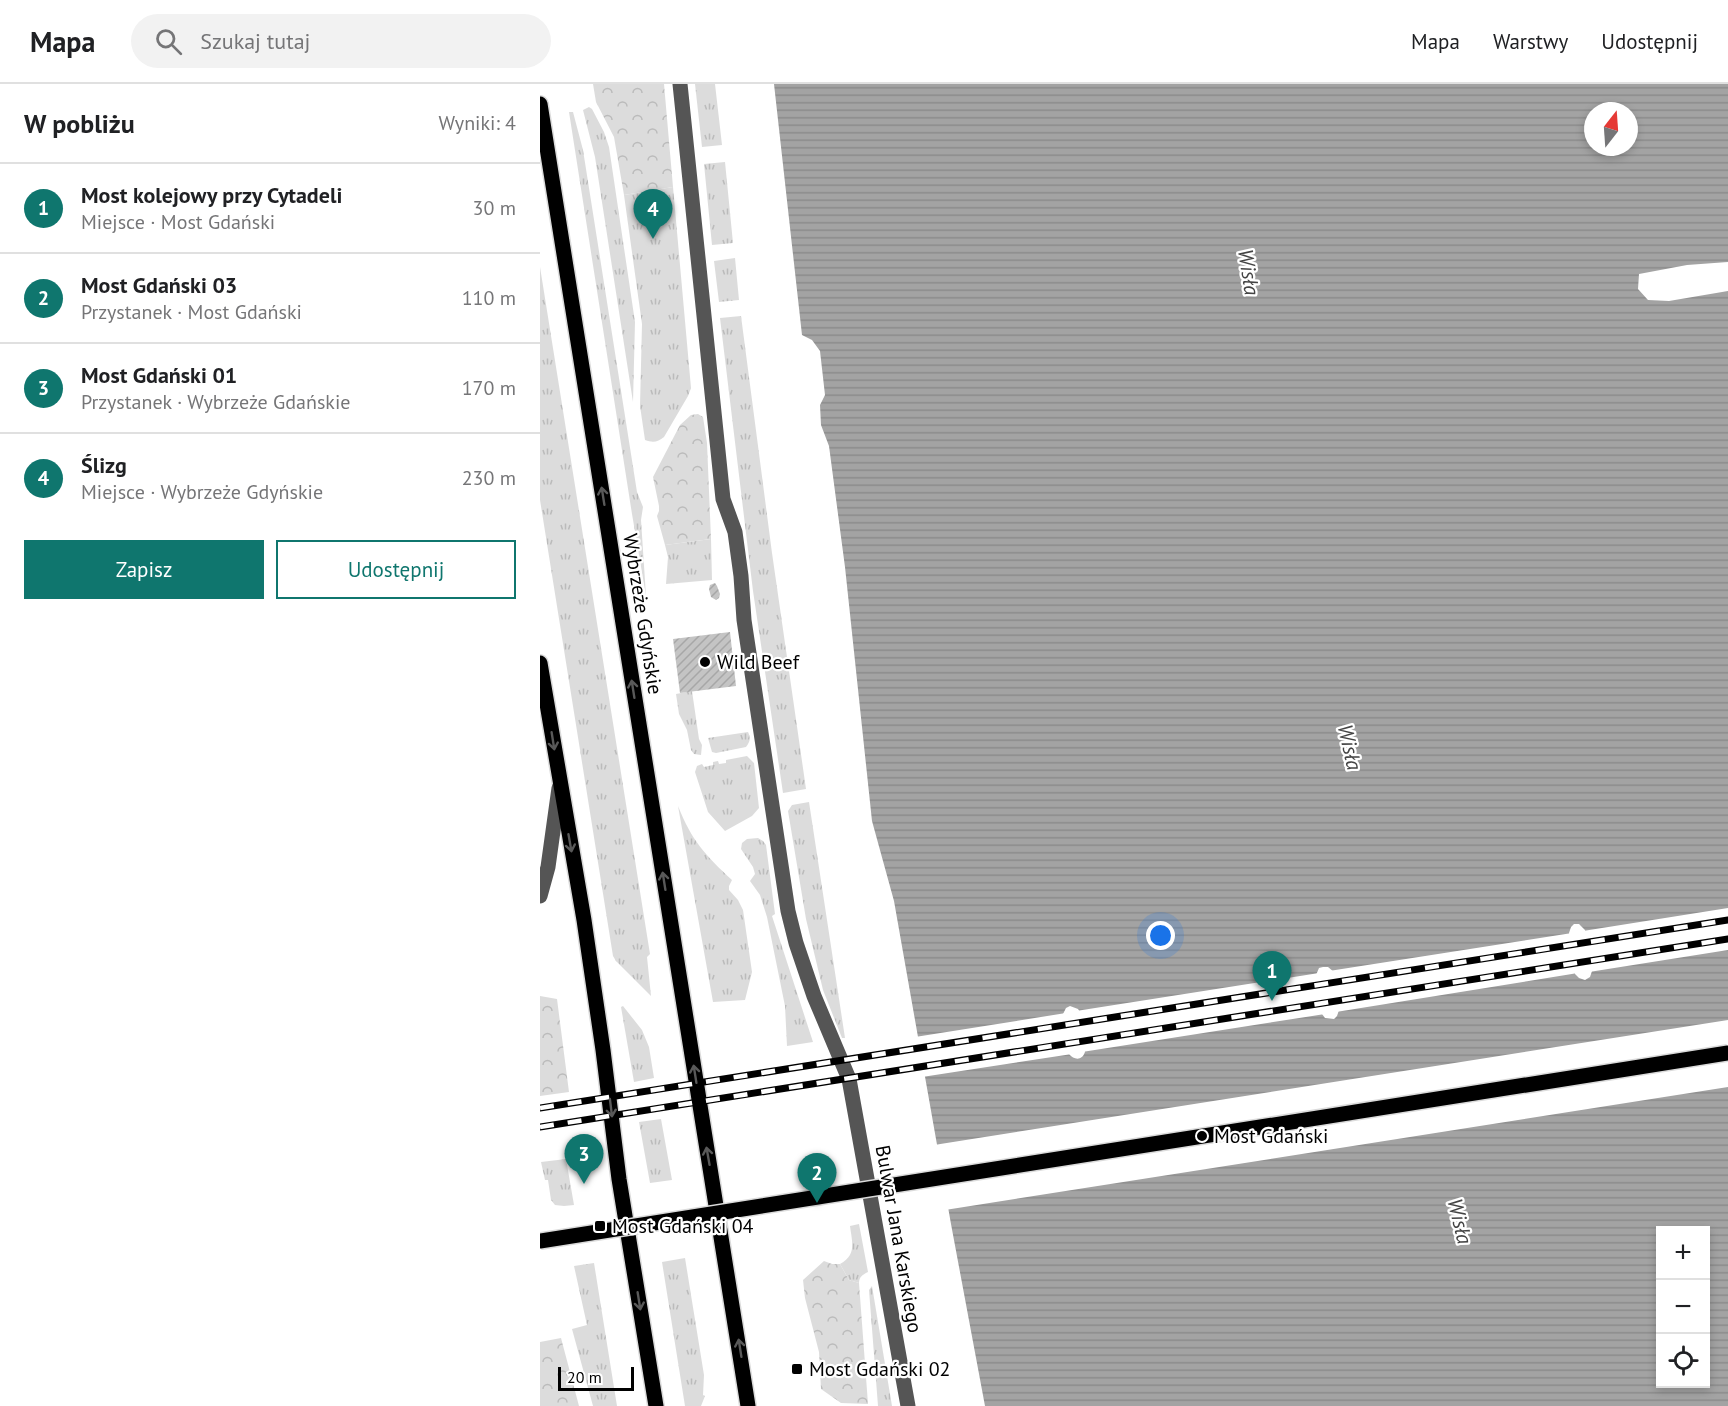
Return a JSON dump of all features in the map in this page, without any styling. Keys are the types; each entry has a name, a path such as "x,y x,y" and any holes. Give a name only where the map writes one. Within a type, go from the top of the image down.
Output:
{"main road":[{"name":"Wybrzeże Gdyńskie","path":"540,104 748,1406"},
{"path":"540,663 584,920 619,1179 656,1406"},
{"path":"540,1241 1728,1053"}],"street":[{"name":"Bulwar Jana Karskiego","path":"680,84 723,499 735,532 744,620 788,911 814,996 849,1079 908,1406"},
{"path":"540,896 548,867 560,785"}],"green space":[{"path":"593,84 664,84 673,187 624,195 614,137 596,102"},
{"path":"695,84 715,84 722,145 702,147"},
{"path":"589,107 604,132 609,147 635,322 633,402 595,157 583,110"},
{"path":"569,112 573,112 583,150 637,492 643,507 641,520 646,596 632,514"},
{"path":"725,162 733,243 712,245 704,164"},
{"path":"673,187 691,388 664,437 650,442 645,440 640,406 642,324 624,195"},
{"path":"735,258 739,300 719,302 714,261"},
{"path":"540,267 650,954 647,957 651,996 613,956 540,500"},
{"path":"741,316 806,789 783,793 753,591 720,318"},
{"path":"698,414 703,417 707,443 711,539 665,545 657,516 659,506 653,477 680,425 691,415"},
{"path":"711,539 712,580 666,584 668,557 665,545"},
{"path":"692,691 699,739 702,745 701,755 694,754 691,750 687,730 679,714 676,694"},
{"path":"748,732 750,740 746,747 712,752 708,738"},
{"path":"747,756 754,763 759,808 752,816 725,831 708,812 695,772 697,766 702,764 704,767 713,765 713,762 726,763 726,760"},
{"path":"809,802 845,1038 842,1038 823,990 806,919 788,811 792,805"},
{"path":"678,806 700,847 732,880 729,890 743,910 752,972 745,1000 713,1002"},
{"path":"758,838 766,845 775,914 772,916 813,1042 787,1046 785,1006 767,917 760,895 750,881 755,874 753,867 741,849 742,843 747,839"},
{"path":"540,996 557,999 569,1092 540,1096"},
{"path":"623,1006 642,1030 649,1047 654,1078 634,1082 621,1007"},
{"path":"661,1119 672,1180 650,1183 639,1122"},
{"path":"566,1159 574,1205 555,1205 551,1200 548,1180 545,1180 541,1162"},
{"path":"859,1224 868,1272 861,1276 859,1283 849,1280 840,1264 849,1257 851,1252 850,1226"},
{"path":"685,1258 704,1375 703,1395 705,1396 701,1406 685,1406 662,1262"},
{"path":"824,1261 840,1264 849,1280 859,1283 868,1404 841,1403 821,1389 819,1352 805,1298 803,1280"},
{"path":"594,1263 617,1406 593,1406 572,1329 587,1325 574,1266"},
{"path":"872,1286 892,1406 878,1406 869,1290"},
{"path":"561,1338 579,1406 540,1406 540,1342"}],"water":[{"name":"Wisła","path":"774,84 1728,84 1728,262 1687,265 1639,274 1638,289 1648,300 1669,301 1728,291 1728,1406 985,1406 894,901 872,821 845,567 829,446 821,425 820,405 825,395 820,351 812,340 802,335","holes":["1579,924 1585,930 1592,971 1590,977 1585,980 1575,974 1569,933 1571,927","1328,967 1334,972 1339,1010 1334,1019 1325,1018 1322,1014 1316,975 1319,968","1070,1006 1080,1012 1085,1052 1080,1058 1069,1054 1063,1014","1596,1047 1605,1056 1607,1091 1598,1091 1590,1059","1338,1091 1349,1091 1354,1130 1343,1130","1087,1128 1097,1135 1100,1173 1087,1170 1085,1130"]}],"pier":[{"path":"1728,908 1728,950 1589,972 1583,931"},
{"path":"1572,933 1578,973 1336,1012 1329,971"},
{"path":"1319,973 1325,1014 1082,1052 1076,1011"},
{"path":"1066,1013 1072,1054 922,1077 915,1037"},
{"name":"Most Gdański","path":"1728,1020 1728,1087 945,1210 934,1145"}],"building":[{"path":"715,583 720,594 716,600 711,597 709,589 710,585"},
{"name":"Wild Beef","path":"730,632 736,686 680,693 673,639"}],"tram line":[{"path":"540,1235 1728,1048"},
{"path":"540,1247 1728,1059"}],"railway":[{"path":"540,1108 1728,920"},
{"path":"540,1127 1728,939"}],"place":[{"name":"Ślizg","path":"653,239"},
{"name":"Wild Beef","path":"705,662"},
{"name":"Most kolejowy przy Cytadeli","path":"1272,1001"},
{"name":"Most Gdański","path":"1202,1136"},
{"name":"Most Gdański 01","path":"584,1184"},
{"name":"Most Gdański 03","path":"817,1203"},
{"name":"Most Gdański 04","path":"600,1226"},
{"name":"Most Gdański 02","path":"797,1369"}]}
